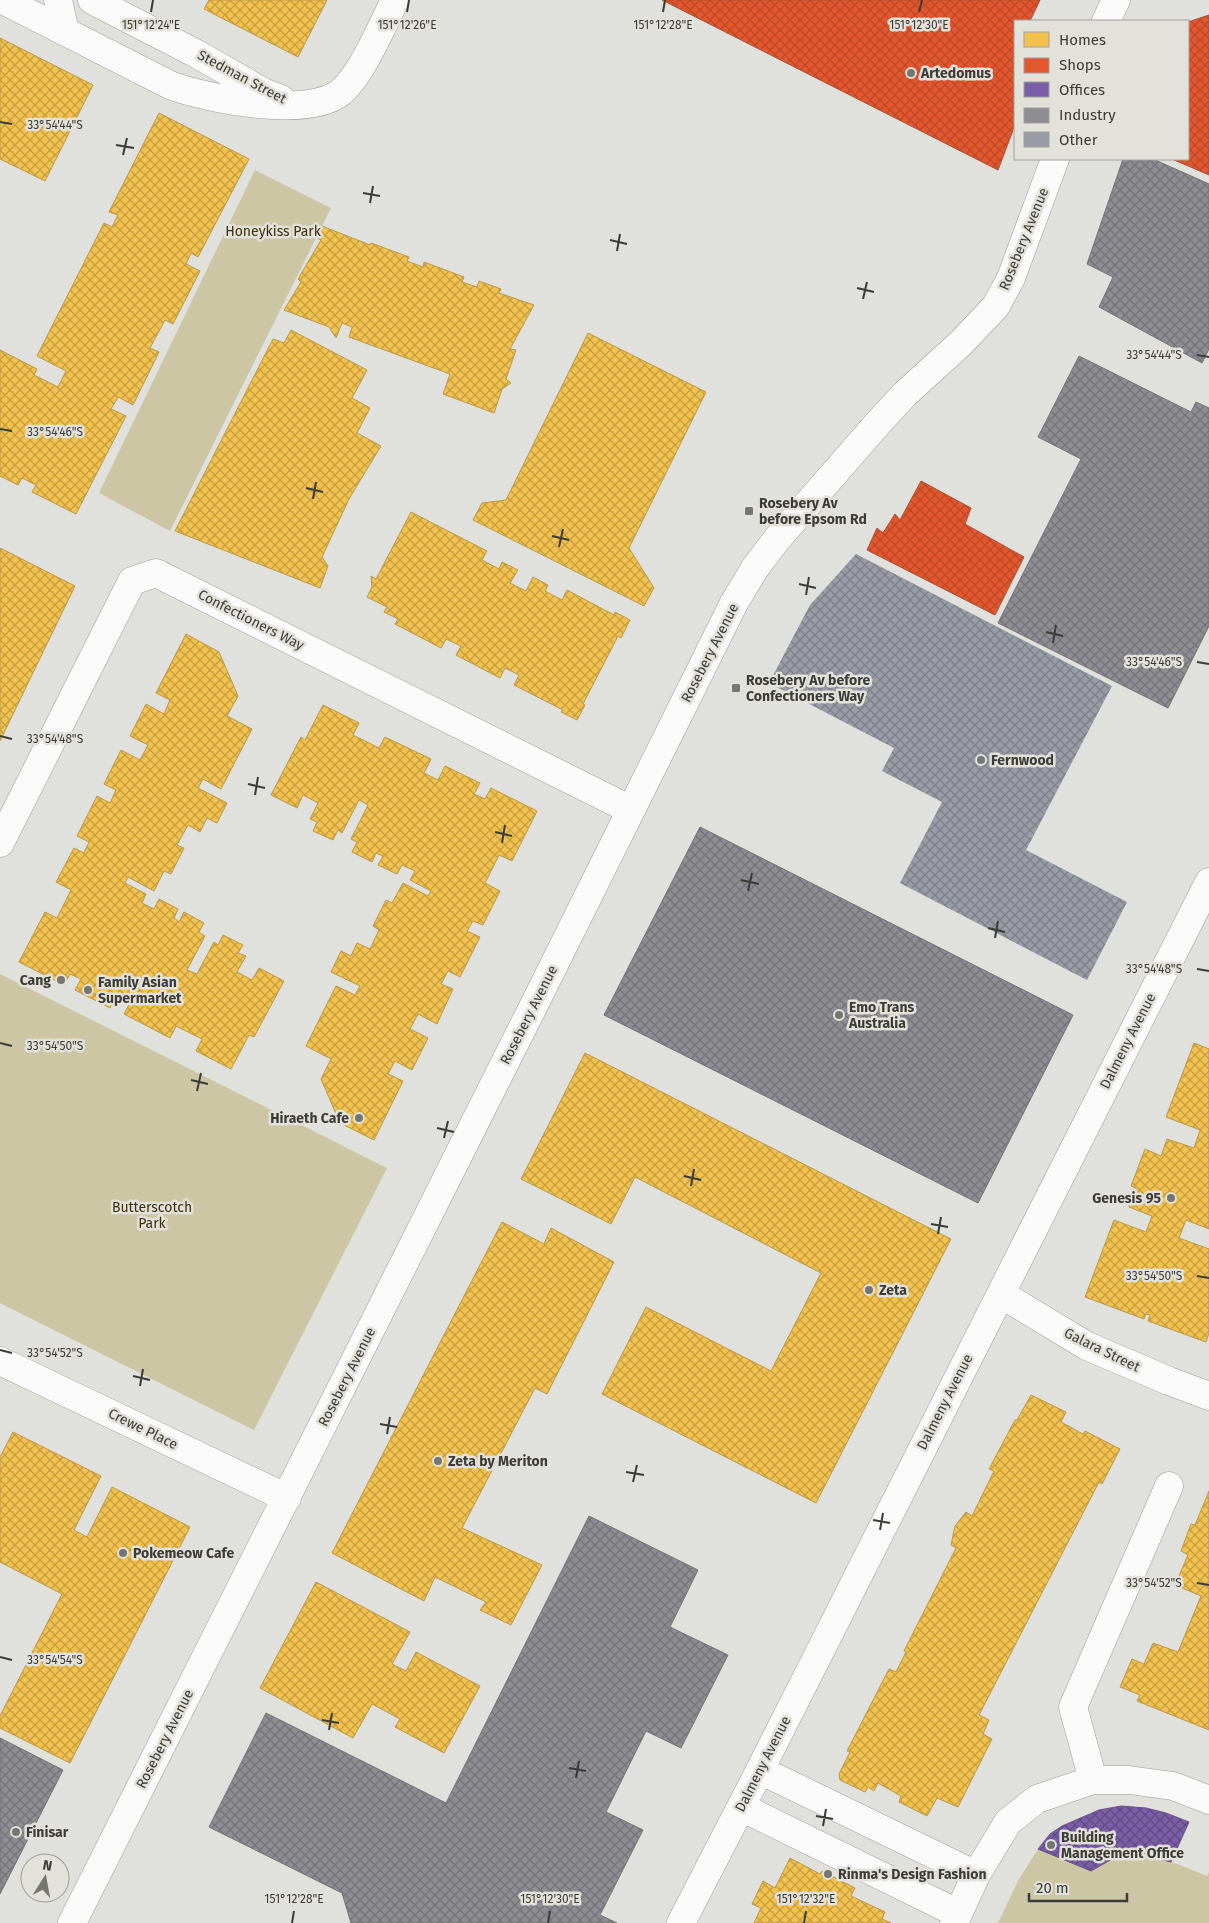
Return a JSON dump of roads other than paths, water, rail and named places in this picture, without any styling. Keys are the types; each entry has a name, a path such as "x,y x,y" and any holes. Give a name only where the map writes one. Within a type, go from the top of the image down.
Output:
{"street":[{"name":"Stedman Street","path":"3,0 164,82 187,91 237,101 297,105"},
{"path":"58,0 65,32"},
{"name":"Stedman Street","path":"92,0 195,52 263,92 297,105"},
{"path":"297,105 329,98 337,95 345,88 364,60 395,0"},
{"path":"1106,20 1116,0"},
{"name":"Rosebery Avenue","path":"72,1923 287,1498 734,603 755,568 777,539 878,422 905,394 961,343 996,306 1010,278 1055,160"},
{"name":"Confectioners Way","path":"0,843 132,581 156,573 631,810"},
{"name":"Dalmeny Avenue","path":"681,1923 1209,882"},
{"name":"Galara Street","path":"1001,1294 1087,1346 1209,1396"},
{"name":"Crewe Place","path":"0,1361 287,1498"},
{"path":"1093,1780 1073,1707 1169,1486"},
{"path":"760,1770 976,1875"},
{"path":"741,1807 956,1918 976,1875 1008,1822 1037,1799 1093,1780 1129,1780 1173,1786 1209,1800"}],"place":[{"name":"Artedomus","path":"911,73"},
{"name":"Rosebery Av before Epsom Rd","path":"749,511"},
{"name":"Rosebery Av before Confectioners Way","path":"736,688"},
{"name":"Fernwood","path":"981,760"},
{"name":"Cang","path":"61,980"},
{"name":"Family Asian Supermarket","path":"88,990"},
{"name":"Emo Trans Australia","path":"839,1015"},
{"name":"Hiraeth Cafe","path":"359,1118"},
{"name":"Genesis 95","path":"1171,1198"},
{"name":"Zeta","path":"869,1290"},
{"name":"Zeta by Meriton","path":"438,1461"},
{"name":"Pokemeow Cafe","path":"123,1553"},
{"name":"Finisar","path":"16,1832"},
{"name":"Building Management Office","path":"1051,1845"},
{"name":"Rinma's Design Fashion","path":"828,1874"}],"park label":[{"name":"Honeykiss Park","path":"273,231"},
{"name":"Butterscotch Park","path":"152,1216"}]}
